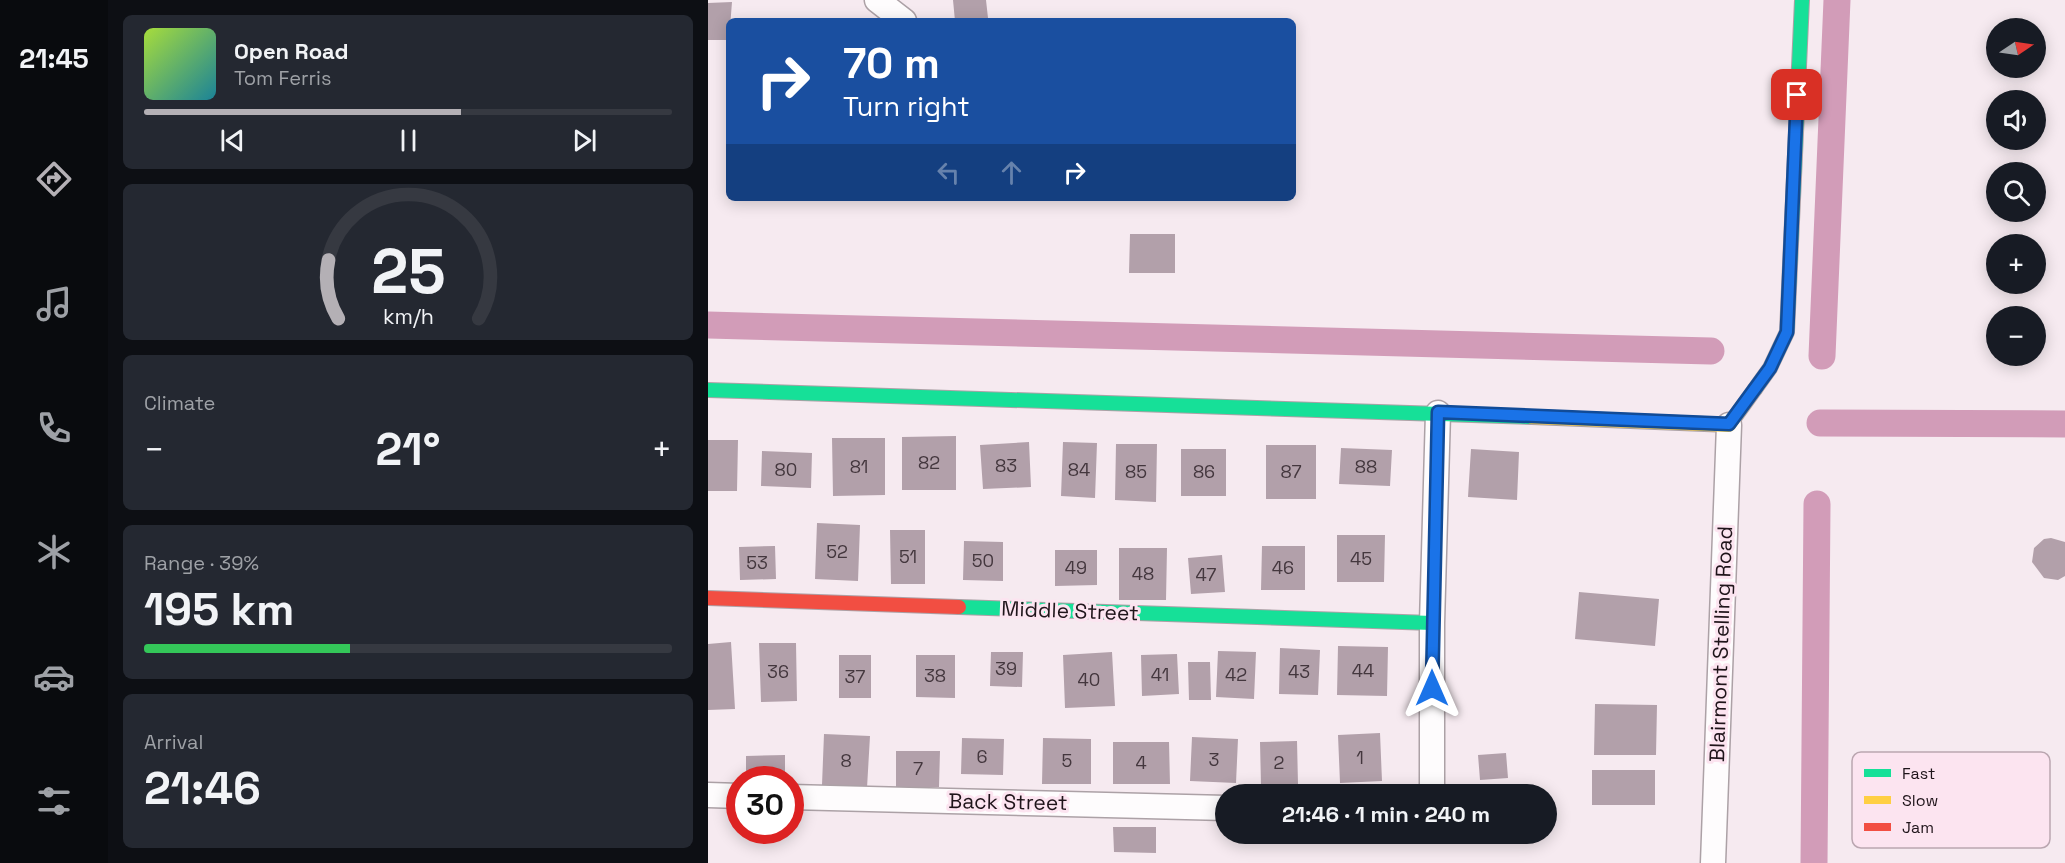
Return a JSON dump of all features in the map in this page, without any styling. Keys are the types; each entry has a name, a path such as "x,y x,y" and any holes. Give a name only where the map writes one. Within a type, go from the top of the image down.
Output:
{"street":[{"path":"877,0 899,18"},
{"path":"708,390 1438,412 1729,424 1770,368 1787,332 1802,0"},
{"path":"1432,784 1432,623 1438,412"},
{"name":"Blairmont Stelling Road","path":"1713,863 1729,424"},
{"name":"Middle Street","path":"708,598 1432,623"},
{"path":"708,795 726,796"},
{"name":"Back Street","path":"804,797 1215,808"}],"building":[{"path":"953,0 986,0 988,18 955,18"},
{"path":"732,2 731,18 726,18 726,40 708,40 708,3"},
{"path":"1130,234 1175,234 1175,273 1129,273"},
{"path":"956,436 956,490 902,490 902,437"},
{"path":"832,438 885,438 885,495 833,496"},
{"path":"708,440 738,440 737,491 708,491"},
{"path":"1029,442 1031,487 983,489 980,445"},
{"path":"1063,442 1097,443 1095,498 1061,496"},
{"path":"1116,444 1157,444 1156,502 1115,500"},
{"path":"1266,445 1316,445 1316,499 1266,499"},
{"path":"1341,448 1392,450 1390,486 1339,484"},
{"path":"1181,449 1226,449 1226,496 1181,496"},
{"path":"1471,449 1519,452 1517,500 1468,497"},
{"path":"762,451 812,453 811,488 761,486"},
{"path":"817,523 860,525 858,581 815,579"},
{"path":"890,530 925,530 925,584 891,584"},
{"path":"1337,535 1385,535 1384,582 1337,582"},
{"path":"2051,538 2065,542 2065,576 2058,580 2044,578 2032,562 2034,548 2044,539"},
{"path":"964,541 1003,542 1003,581 963,580"},
{"path":"775,546 776,579 740,580 739,547"},
{"path":"1262,546 1305,546 1305,590 1261,590"},
{"path":"1119,548 1167,548 1166,600 1119,600"},
{"path":"1055,550 1097,550 1097,585 1055,586"},
{"path":"1222,555 1225,592 1191,594 1188,558"},
{"path":"1579,592 1659,599 1655,646 1575,639"},
{"path":"731,642 735,709 708,710 708,644"},
{"path":"759,643 796,643 797,701 761,702"},
{"path":"1338,646 1388,647 1387,696 1337,695"},
{"path":"1280,648 1320,650 1318,695 1279,694"},
{"path":"1218,651 1256,652 1254,699 1216,697"},
{"path":"991,652 1023,652 1022,687 990,686"},
{"path":"1112,652 1115,706 1065,708 1063,655"},
{"path":"1177,654 1179,694 1142,696 1141,655"},
{"path":"839,655 871,655 871,698 839,698"},
{"path":"916,655 955,655 955,698 916,697"},
{"path":"1188,662 1210,662 1211,700 1189,700"},
{"path":"1595,704 1657,705 1656,755 1594,755"},
{"path":"1380,733 1382,781 1340,783 1338,735"},
{"path":"824,734 870,736 867,788 822,785"},
{"path":"1192,737 1238,739 1236,783 1190,781"},
{"path":"962,738 1004,739 1003,775 961,774"},
{"path":"1043,738 1091,739 1091,784 1042,784"},
{"path":"1297,741 1298,784 1261,784 1260,742"},
{"path":"1113,742 1169,742 1170,784 1113,784"},
{"path":"896,751 940,751 939,787 896,787"},
{"path":"1506,753 1508,778 1480,780 1478,755"},
{"path":"785,755 785,766 746,766 746,756"},
{"path":"1592,770 1655,770 1655,805 1592,805"},
{"path":"1113,827 1156,827 1156,853 1114,852"}],"waterway":[{"path":"1822,356 1837,0"},
{"path":"708,325 1711,351"},
{"path":"1820,423 2065,424"},
{"path":"1814,863 1817,504"}],"traffic: fast":[{"path":"1755,389 1770,368 1787,332 1802,0"},
{"path":"708,390 1532,417"},
{"path":"959,607 1432,623"}],"traffic: slow":[{"path":"1532,417 1729,425 1755,389"}],"traffic: jam":[{"path":"708,598 959,607"}],"route":[{"path":"1432,688 1438,412 1729,424 1770,368 1787,332 1797,95"}]}
